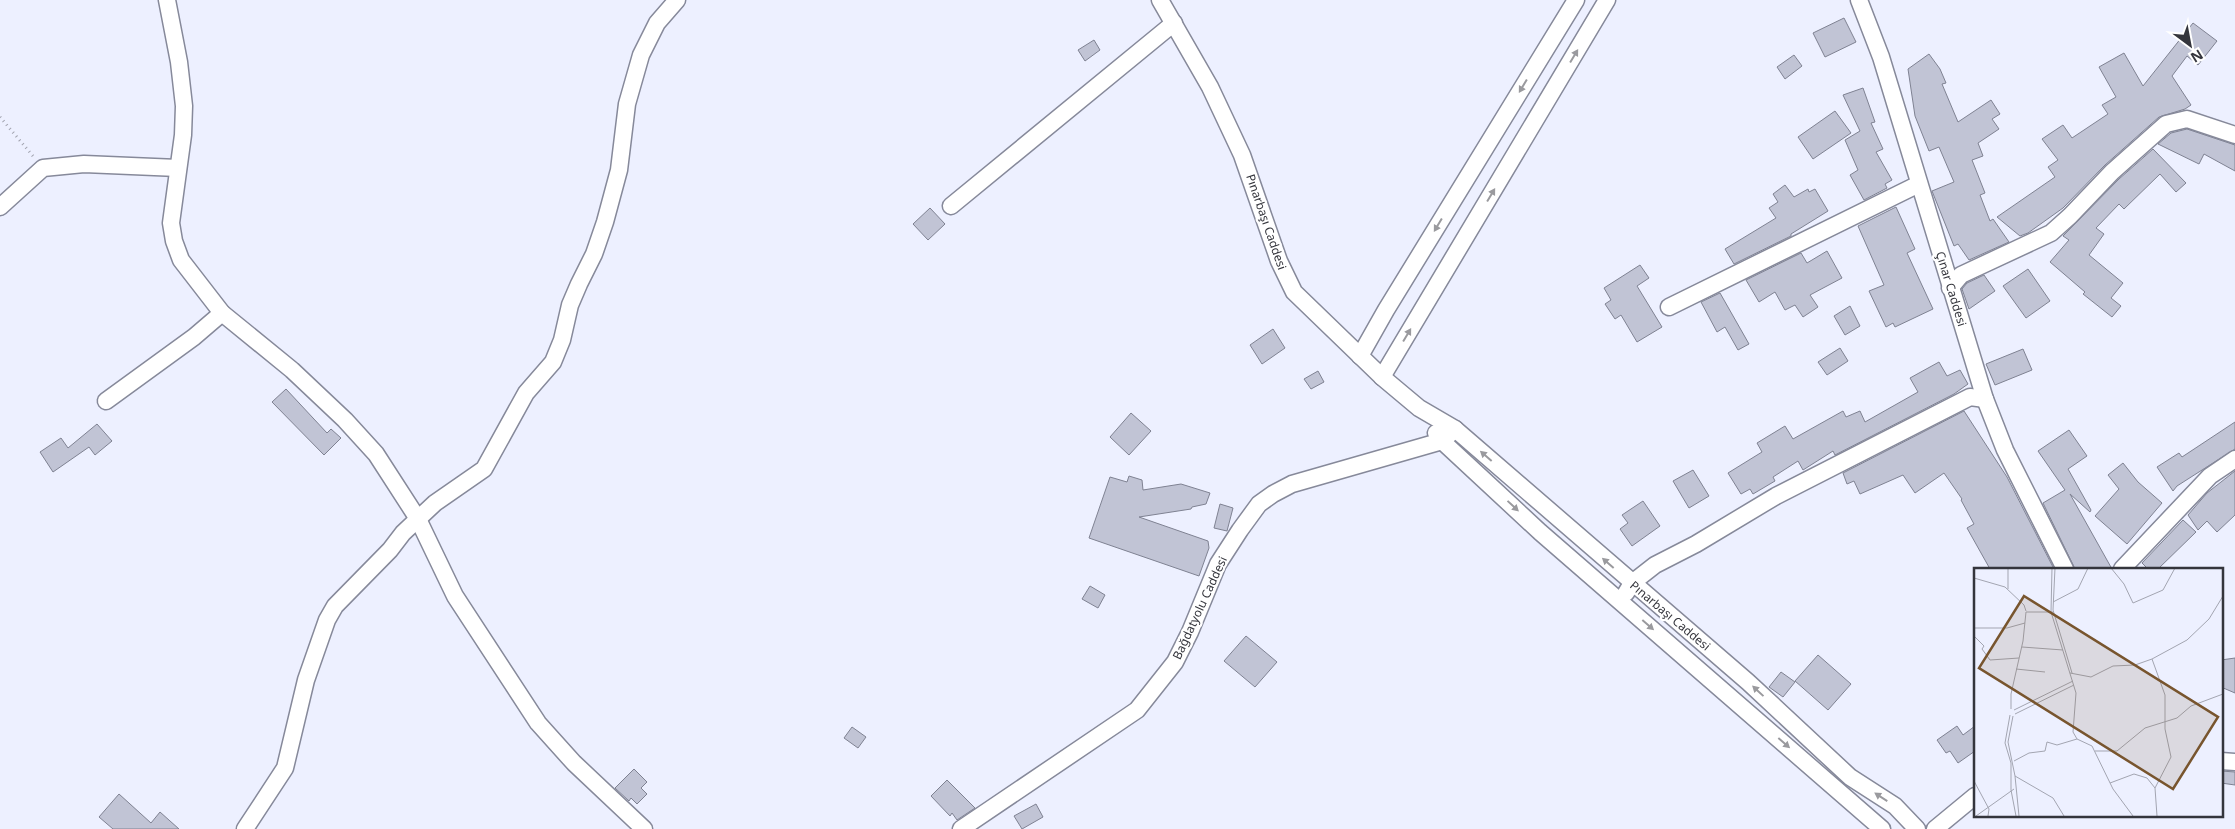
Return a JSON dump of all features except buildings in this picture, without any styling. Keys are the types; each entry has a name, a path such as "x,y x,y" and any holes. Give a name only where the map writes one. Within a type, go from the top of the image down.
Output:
{"street":[{"path":"167,0 179,62 184,106 183,134 171,223 174,241 181,260 222,313 292,370 376,454 418,519 455,596 538,723 574,763 644,829"},
{"path":"245,829 285,768 306,680 331,613 344,595 435,503 484,469 526,393 553,362 562,340 570,305 594,254 605,222 619,170 626,104 641,55 657,23 677,0"},
{"name":"Pınarbaşı Caddesi","path":"1160,0 1210,87 1242,155 1286,278 1294,292 1360,356 1419,408 1455,429 1748,682 1850,777 1895,806 1917,829"},
{"path":"1360,356 1576,0"},
{"path":"1382,376 1607,0"},
{"name":"Çınar Caddesi","path":"1859,0 1881,57 1985,399 2005,450 2064,568"},
{"path":"951,206 1174,23"},
{"path":"1950,288 1961,276 1978,266 2051,233 2112,172 2166,124 2187,119 2235,135"},
{"path":"0,207 43,168 84,164 178,168"},
{"path":"1669,307 1919,184"},
{"path":"106,401 194,337 222,313"},
{"path":"1620,601 1632,583 1655,565 1696,544 1776,496 1970,398 1985,399"},
{"name":"Pınarbaşı Caddesi","path":"1419,408 1442,441 1540,532 1882,829"},
{"name":"Bağdatyolu Caddesi","path":"961,829 1137,710 1175,662 1190,632 1218,564 1259,504 1292,484 1442,441 1455,429"},
{"path":"2123,568 2210,476 2235,459"},
{"path":"2222,761 2235,762"},
{"path":"1935,829 1974,797"}],"path":[{"path":"0,117 43,168"}]}
